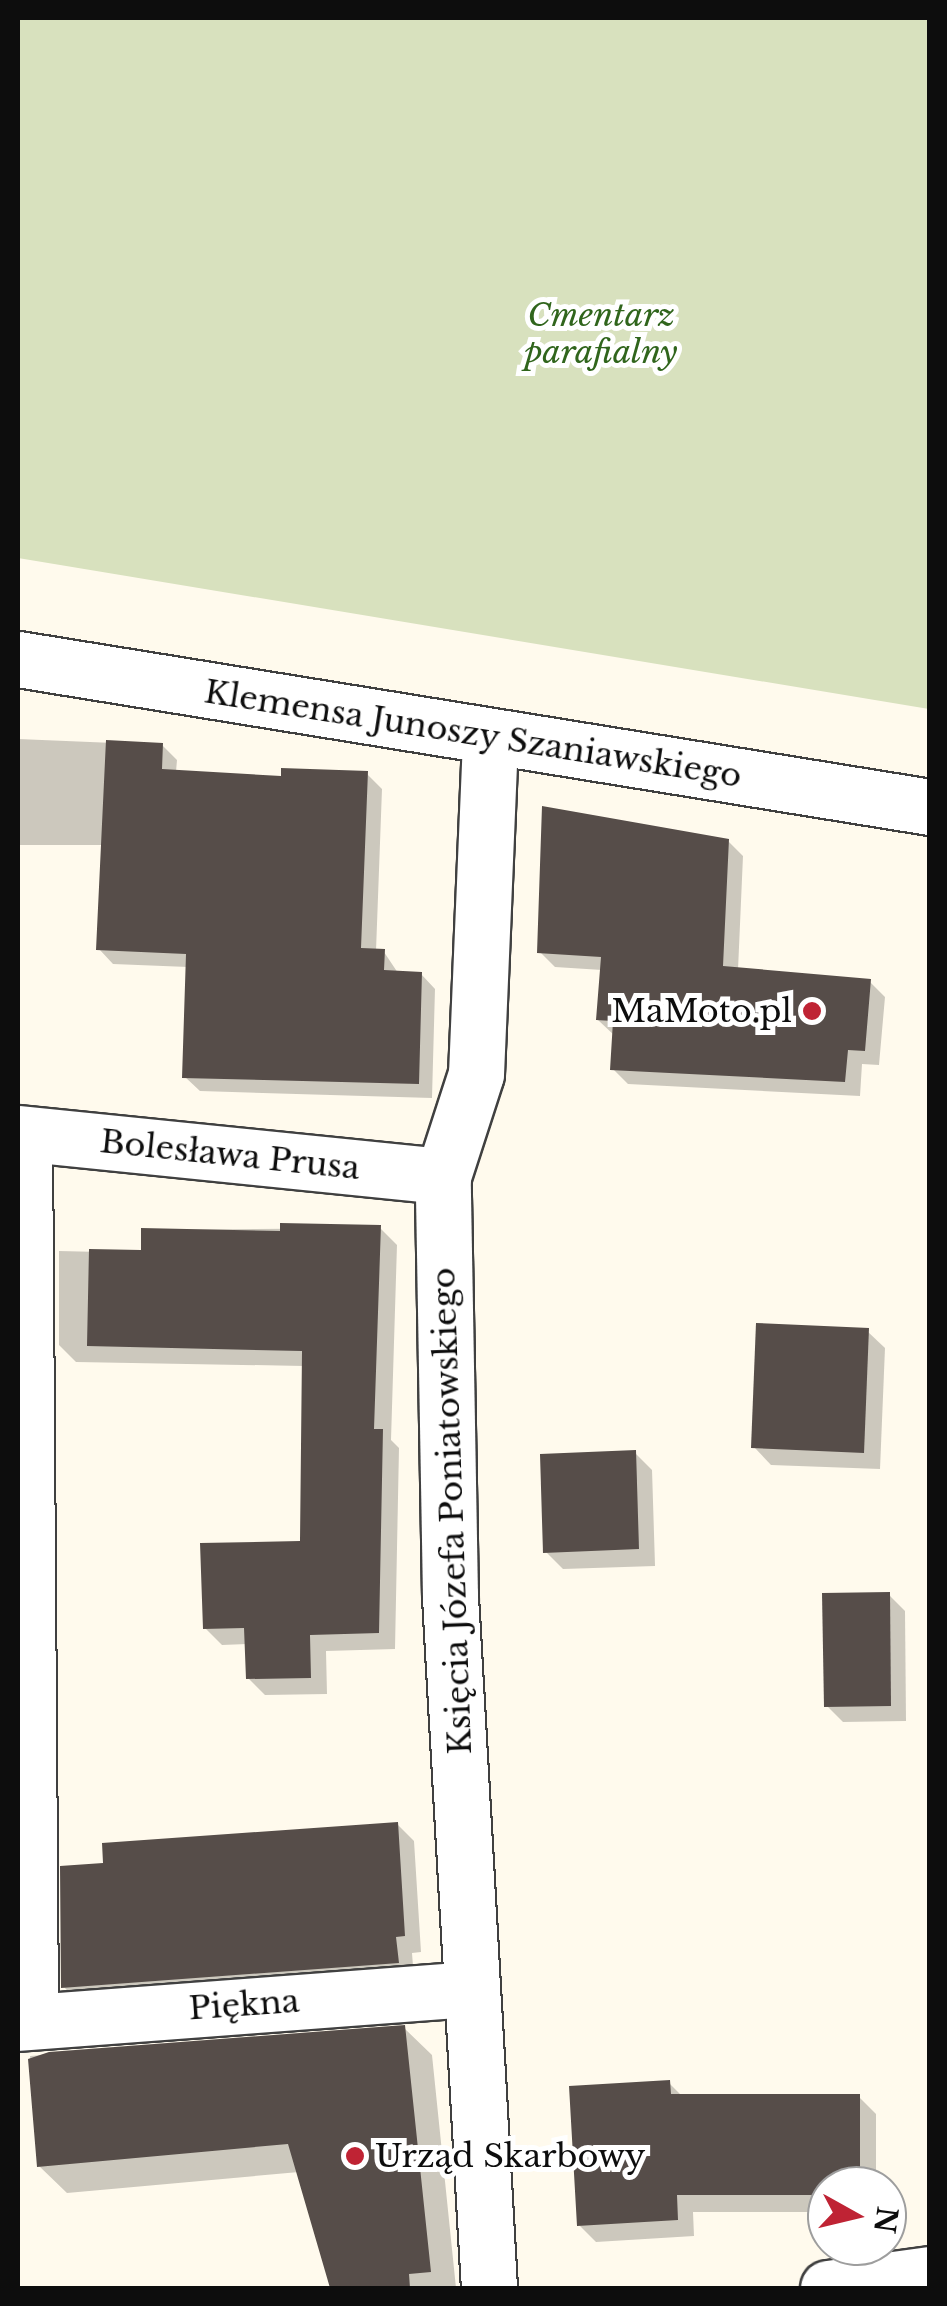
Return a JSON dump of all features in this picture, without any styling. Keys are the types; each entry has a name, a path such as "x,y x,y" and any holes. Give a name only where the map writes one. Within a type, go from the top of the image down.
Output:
{"street":[{"name":"Klemensa Junoszy Szaniawskiego","path":"18,660 930,806"},
{"name":"Księcia Józefa Poniatowskiego","path":"489,2288 450,1596 443,1176 476,1074 490,738"},
{"name":"Bolesława Prusa","path":"21,1134 443,1176"},
{"path":"21,1134 24,2022"},
{"name":"Piękna","path":"24,2022 471,1989"},
{"path":"828,2288 930,2274"}],"green space":[{"name":"Cmentarz parafialny","path":"18,18 929,18 929,709 18,558"}],"building":[{"path":"106,740 163,743 162,769 281,776 281,768 368,771 361,948 385,949 384,970 422,972 419,1084 182,1078 186,954 96,950"},
{"path":"542,806 729,839 723,966 871,979 865,1051 848,1050 845,1082 610,1070 613,1021 596,1020 601,957 537,953"},
{"path":"280,1223 381,1225 374,1429 383,1429 379,1633 310,1635 311,1678 246,1679 244,1628 203,1629 200,1543 300,1541 302,1351 87,1346 89,1249 141,1250 141,1228 280,1231"},
{"path":"756,1323 869,1328 864,1453 751,1448"},
{"path":"636,1450 639,1549 543,1553 540,1454"},
{"path":"890,1592 891,1706 824,1707 822,1593"},
{"path":"398,1822 405,1936 396,1937 399,1963 61,1988 60,1866 103,1863 102,1843"},
{"name":"Urząd Skarbowy","path":"405,2025 431,2272 409,2274 410,2288 330,2288 288,2144 37,2167 28,2059 49,2052"},
{"path":"670,2080 671,2094 860,2094 860,2166 807,2166 807,2195 677,2195 678,2220 577,2226 569,2086"}],"place":[{"name":"MaMoto.pl","path":"812,1011"},
{"name":"Urząd Skarbowy","path":"355,2156"}]}
